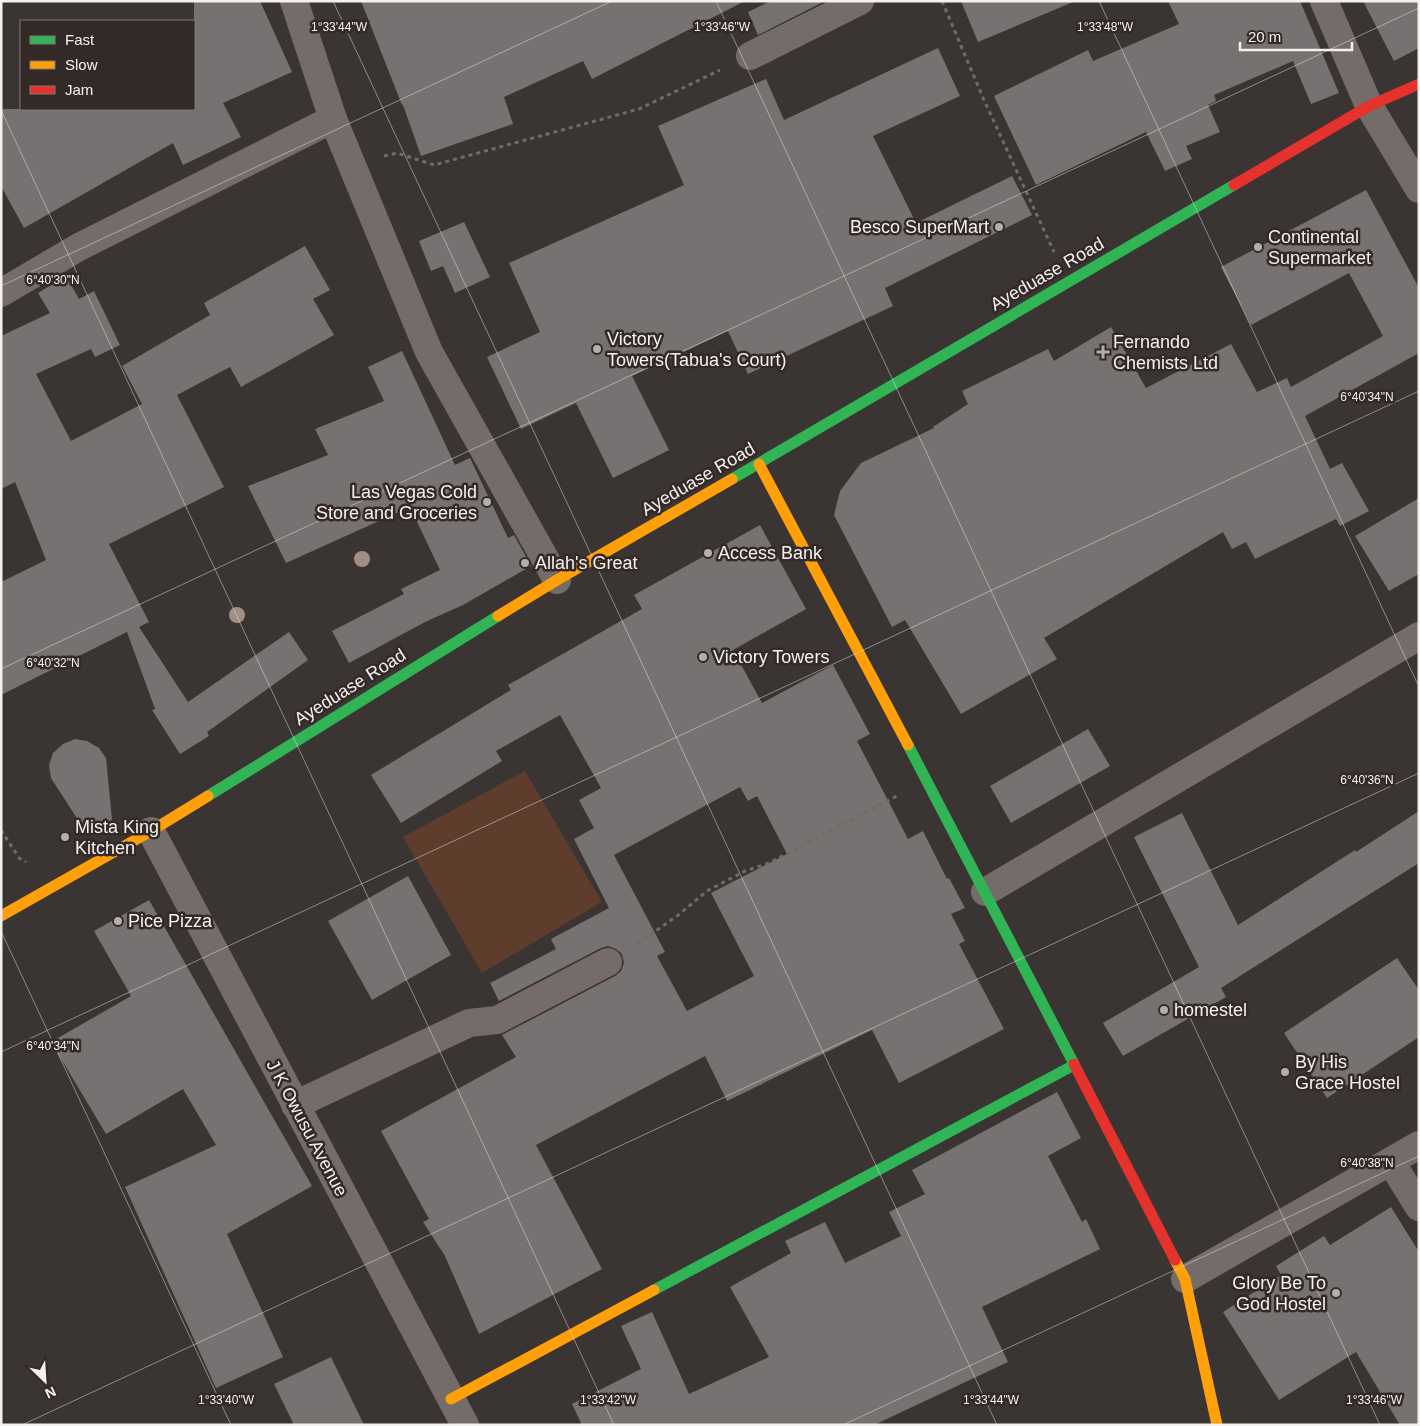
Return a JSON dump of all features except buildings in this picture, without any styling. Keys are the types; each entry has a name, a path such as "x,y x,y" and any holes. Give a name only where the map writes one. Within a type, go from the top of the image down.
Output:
{"street":[{"path":"294,1 333,120 429,352 557,580"},
{"path":"750,56 860,1"},
{"path":"1324,1 1369,106 1419,189"},
{"name":"Ayeduase Road","path":"1,916 151,831 557,580 759,464 1369,106 1419,84"},
{"path":"1,293 79,248 333,120"},
{"path":"759,464 927,781 1185,1279 1217,1425"},
{"path":"985,892 1419,636"},
{"name":"J K Owusu Avenue","path":"151,831 465,1425"},
{"path":"295,1105 468,1023 497,1020 608,962"},
{"path":"451,1399 1074,1065"},
{"path":"1185,1279 1419,1145"},
{"path":"1391,1162 1419,1207"}],"path":[{"path":"942,1 1016,172 1068,282"},
{"path":"352,164 397,153 434,165 453,160 639,108 750,56"},
{"path":"608,962 677,916 707,890 745,871 769,863 927,781"}],"shaded area":[{"path":"525,771 602,902 482,973 403,837"}],"traffic: fast":[{"path":"732,479 1234,185"},
{"path":"208,796 498,616"},
{"path":"908,745 1074,1064"},
{"path":"654,1290 1074,1065"}],"traffic: slow":[{"path":"759,464 908,745"},
{"path":"498,616 732,479"},
{"path":"1,916 151,831 208,796"},
{"path":"1175,1260 1185,1279 1217,1425"},
{"path":"451,1399 654,1290"}],"traffic: jam":[{"path":"1234,185 1369,106 1419,84"},
{"path":"1074,1064 1175,1260"}],"place":[{"name":"Besco SuperMart","path":"999,227"},
{"name":"Continental Supermarket","path":"1258,247"},
{"name":"Victory Towers(Tabua's Court)","path":"597,349"},
{"name":"Fernando Chemists Ltd","path":"1103,352"},
{"name":"Las Vegas Cold Store and Groceries","path":"487,502"},
{"name":"Access Bank","path":"708,553"},
{"name":"Allah's Great","path":"525,563"},
{"name":"Victory Towers","path":"703,657"},
{"name":"Mista King Kitchen","path":"65,837"},
{"name":"Pice Pizza","path":"118,921"},
{"name":"homestel","path":"1164,1010"},
{"name":"By His Grace Hostel","path":"1285,1072"},
{"name":"Glory Be To God Hostel","path":"1336,1293"}]}
